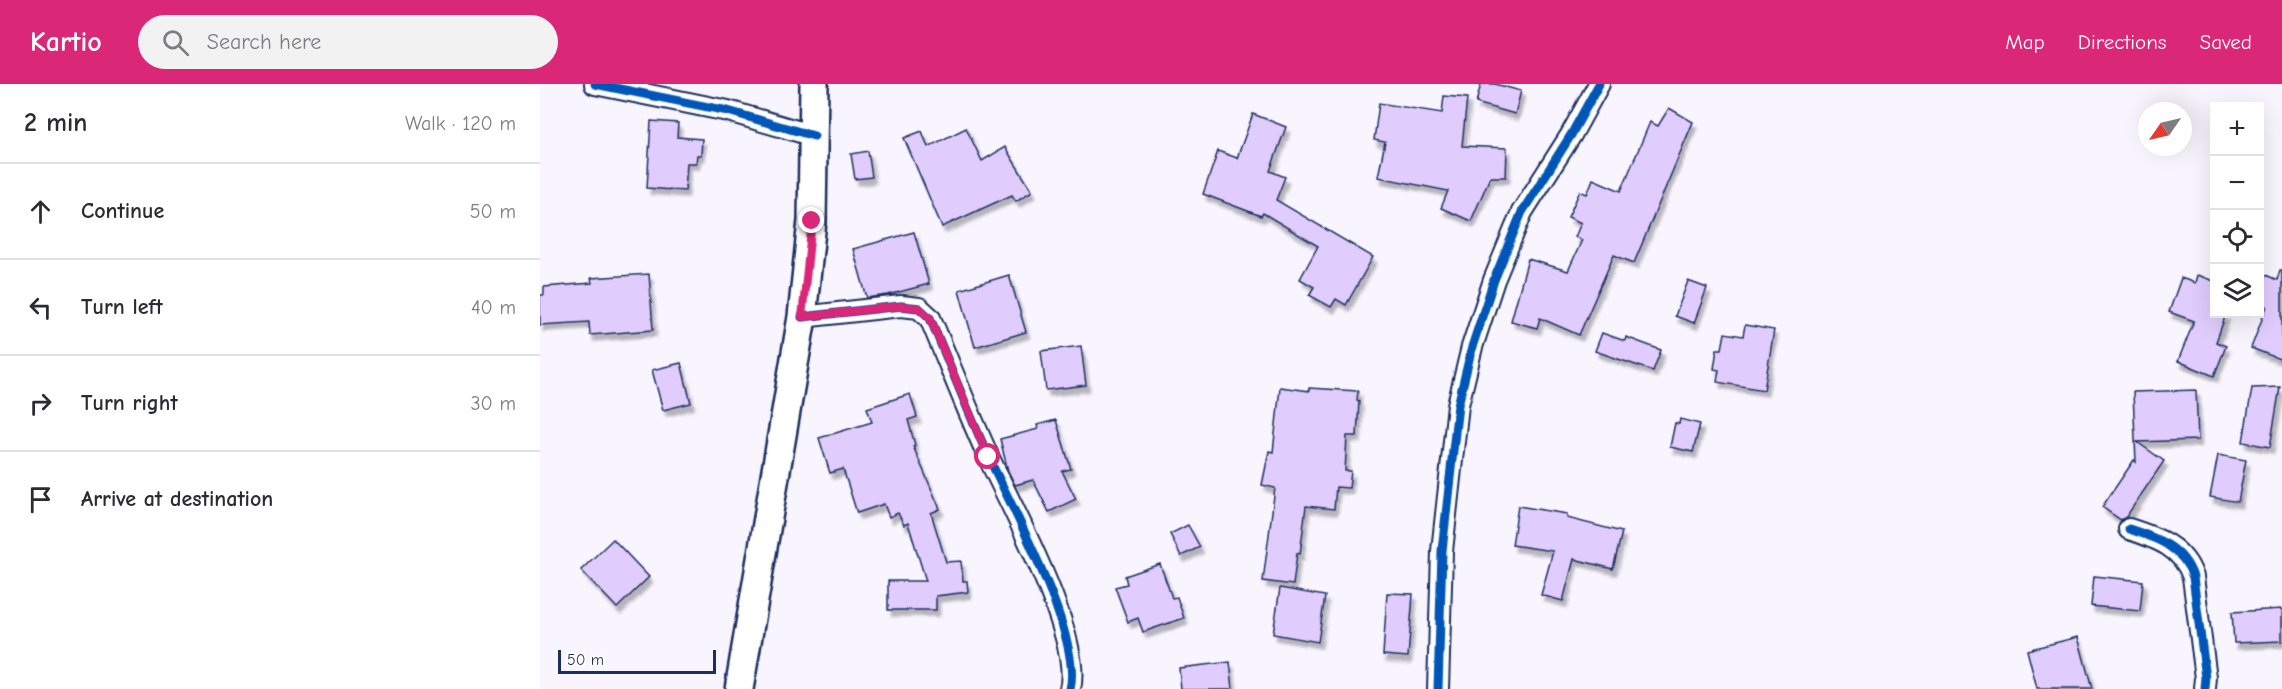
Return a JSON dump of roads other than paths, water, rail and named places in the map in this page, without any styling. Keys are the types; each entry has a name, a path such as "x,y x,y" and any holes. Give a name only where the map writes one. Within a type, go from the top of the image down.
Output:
{"main road":[{"path":"739,689 802,317 812,221 813,84"}],"street":[{"path":"595,84 728,111 814,136"},
{"path":"1438,689 1442,551 1458,405 1472,347 1494,280 1522,212 1571,135 1599,84"},
{"path":"802,317 901,306 919,308 930,318 988,457 1032,549 1069,643 1072,682 1070,689"},
{"path":"2129,529 2153,536 2181,555 2189,565 2193,577 2206,678 2205,689"}]}
